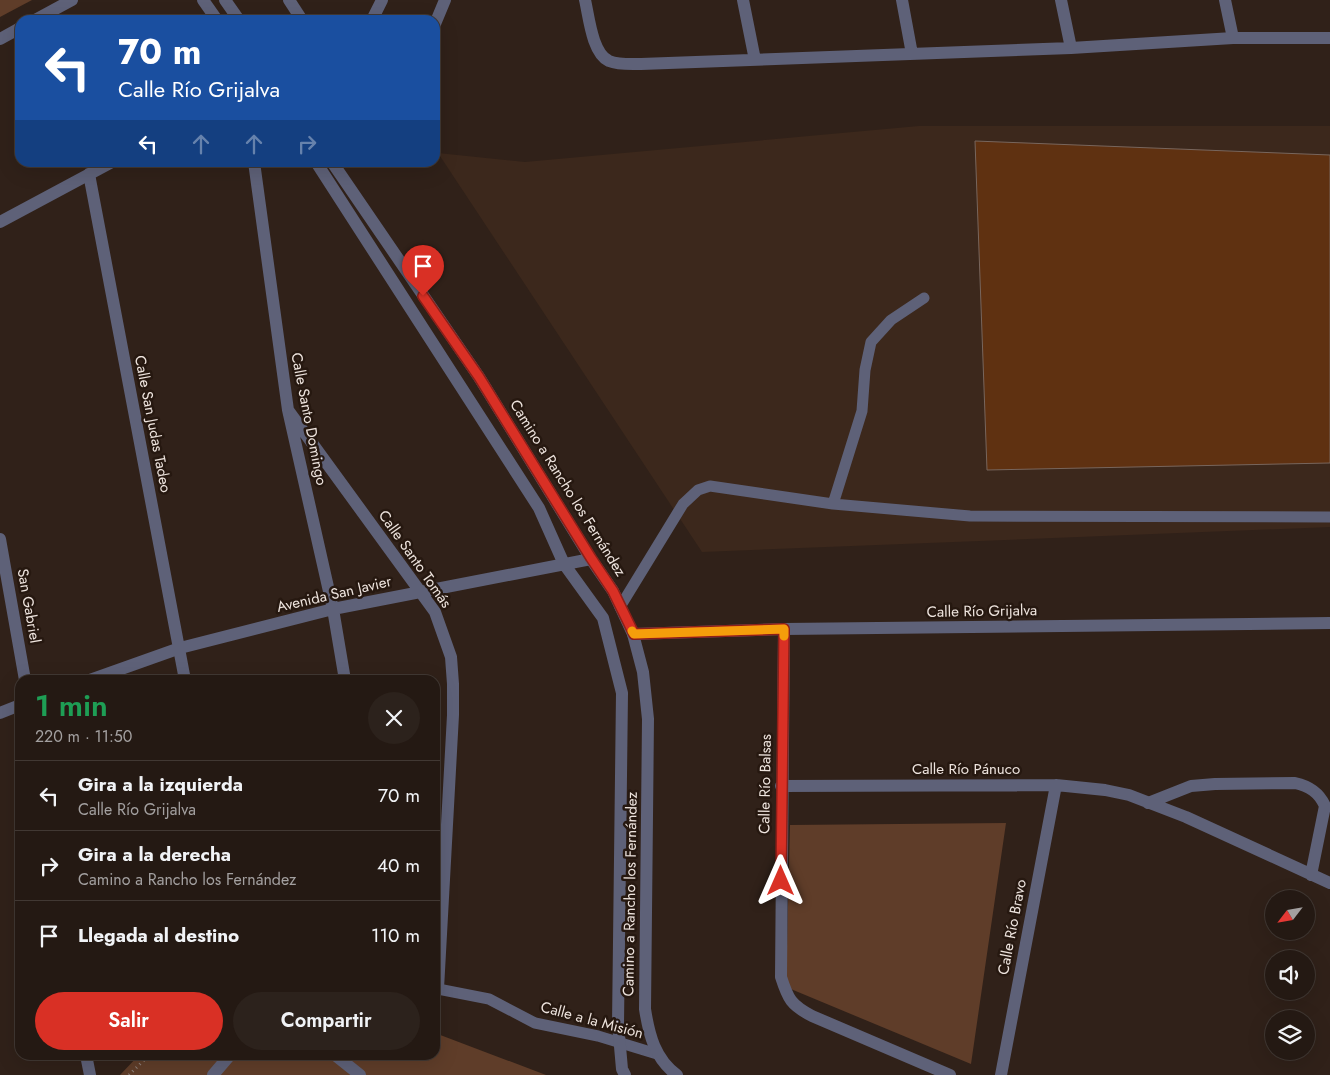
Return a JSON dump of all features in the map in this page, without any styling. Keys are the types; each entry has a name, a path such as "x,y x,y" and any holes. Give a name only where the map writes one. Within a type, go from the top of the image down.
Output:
{"street":[{"path":"44,15 72,0"},
{"path":"204,0 214,15"},
{"path":"225,0 235,15"},
{"path":"289,0 299,15"},
{"path":"374,15 382,0"},
{"path":"439,15 445,0"},
{"path":"585,0 599,53 609,61 641,64 1071,48 1233,38 1330,38"},
{"path":"743,0 755,60"},
{"path":"902,0 912,54"},
{"path":"1061,0 1071,48"},
{"path":"1225,0 1233,38"},
{"path":"0,39 15,31"},
{"path":"0,222 102,167"},
{"name":"Calle Santo Domingo","path":"255,167 288,410 333,610 344,675"},
{"path":"319,167 539,508 564,564 603,618 622,693 618,1024 622,1068 625,1075"},
{"name":"Camino a Rancho los Fernández","path":"336,167 479,377 613,591 634,634 643,672 648,720 645,1009 649,1033 657,1054 673,1074"},
{"name":"Calle San Judas Tadeo","path":"89,174 184,675"},
{"name":"Calle Santo Tomás","path":"288,410 435,612 451,657 454,684 440,934"},
{"name":"San Gabriel","path":"0,539 24,675"},
{"name":"Avenida San Javier","path":"104,675 180,648 333,610 591,558"},
{"name":"Calle Río Grijalva","path":"634,634 784,629 1330,623"},
{"name":"Calle Río Balsas","path":"784,629 781,786 781,977 790,999 798,1008 812,1016 950,1075"},
{"path":"0,713 15,708"},
{"path":"1148,802 1192,786 1215,784 1295,784 1307,786 1322,798 1325,806 1311,875"},
{"name":"Calle Río Pánuco","path":"781,786 1056,786 1105,790 1129,795 1186,817 1330,883"},
{"name":"Calle Río Bravo","path":"1001,1075 1056,786"},
{"path":"87,1060 90,1075"},
{"path":"213,1075 226,1060"},
{"path":"341,1060 360,1075"}],"lane":[{"path":"833,504 862,411 865,370 871,342 891,320 924,298"},
{"path":"620,607 683,504 698,490 710,486 833,504 970,516 1330,517"},
{"name":"Calle a la Misión","path":"440,989 489,999 535,1023 598,1036 657,1054"}],"path":[{"path":"129,1075 144,1060"}],"shaded area":[{"path":"0,0 32,0 0,17"},
{"path":"919,126 1330,126 1330,527 702,552 440,156 440,153 525,162"},
{"path":"1006,823 971,1064 786,987 790,825"},
{"path":"440,1035 546,1075 120,1075 134,1060 440,1060"}],"building":[{"path":"975,141 1330,155 1330,463 987,470"}],"slow traffic":[{"path":"632,631 634,634 784,629 784,636"}],"route":[{"path":"423,296 479,377 613,591 634,634 784,629 781,881"}]}
